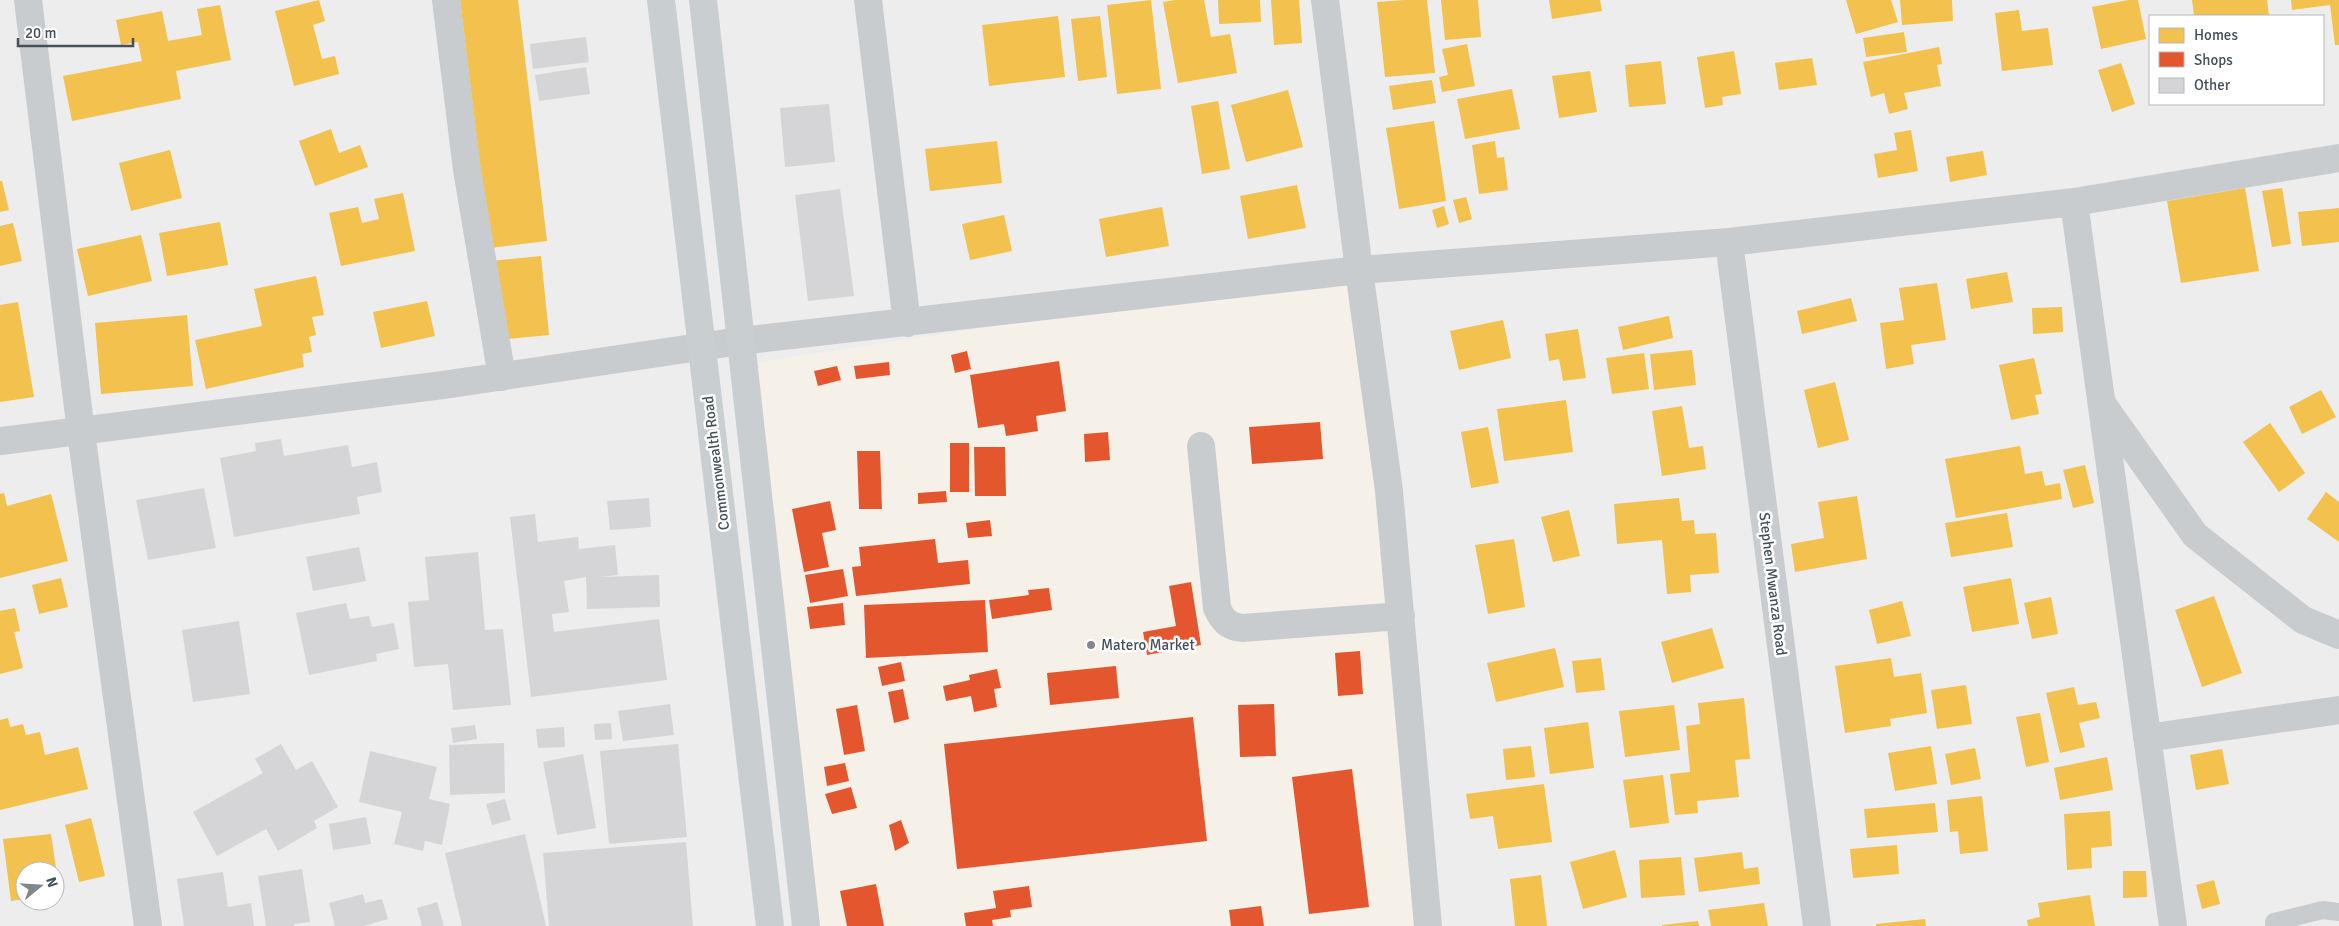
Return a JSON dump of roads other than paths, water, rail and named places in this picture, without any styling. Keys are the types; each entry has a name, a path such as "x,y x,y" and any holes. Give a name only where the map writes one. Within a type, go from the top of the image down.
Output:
{"main road":[{"name":"Commonwealth Road","path":"661,0 770,926"},
{"path":"703,0 806,926"}],"street":[{"path":"28,0 81,432 148,926"},
{"path":"446,0 466,170 502,377"},
{"path":"868,0 907,323"},
{"path":"1325,0 1359,270 1390,491 1428,926"},
{"path":"0,441 502,377 740,342 1359,270 1729,242 2074,202 2339,158"},
{"path":"2074,202 2173,926"},
{"name":"Stephen Mwanza Road","path":"1729,242 1817,926"},
{"path":"2101,401 2195,535 2303,620 2339,635"},
{"path":"1201,446 1217,608 1221,618 1229,626 1242,628 1401,616"},
{"path":"2147,738 2339,710"}],"lane":[{"path":"2274,926 2274,922 2323,910 2339,912"}],"place":[{"name":"Matero Market","path":"1091,645"}]}
